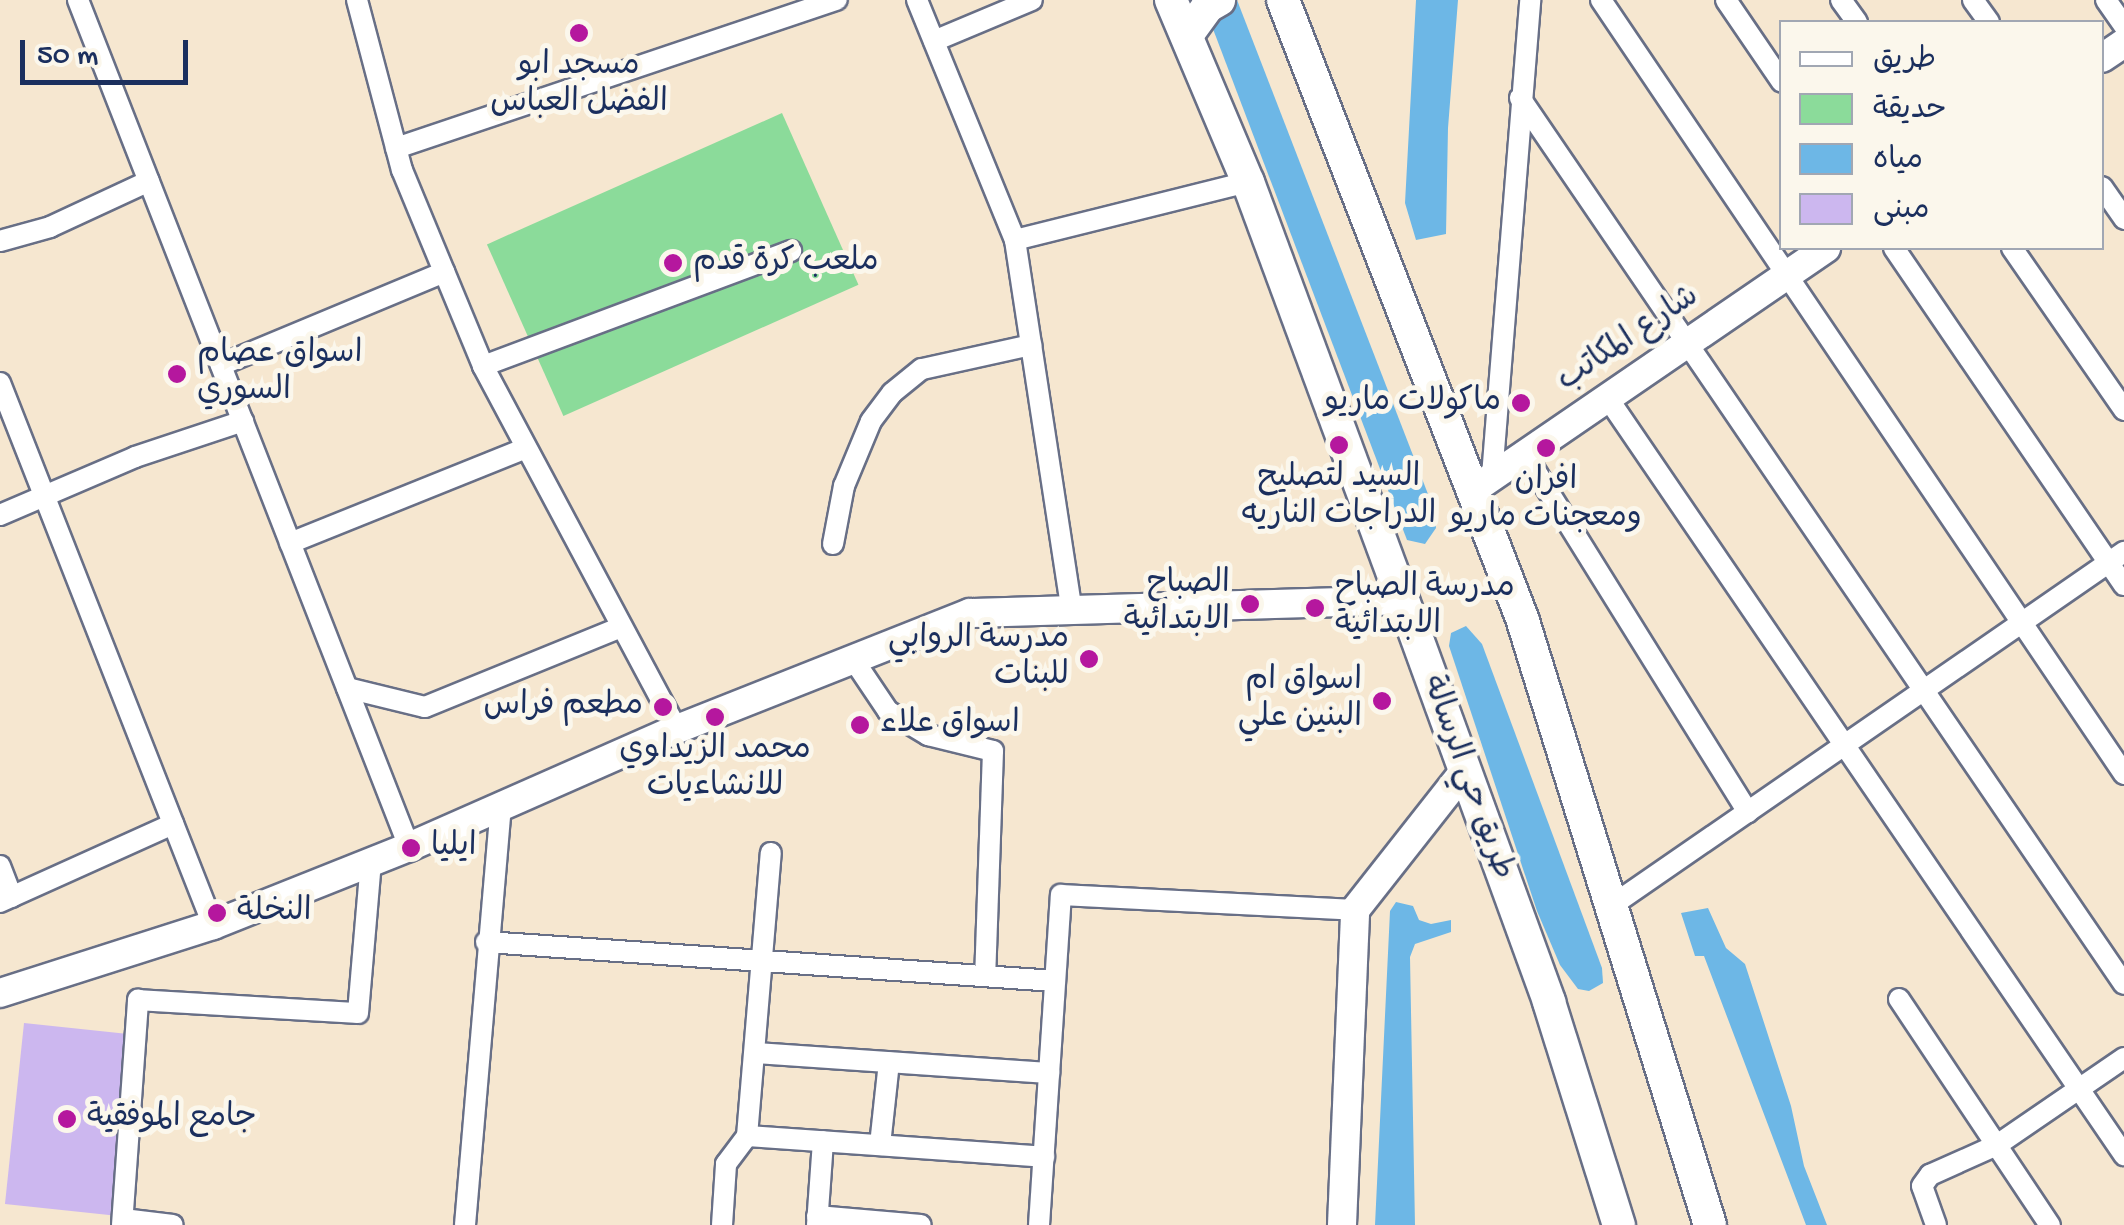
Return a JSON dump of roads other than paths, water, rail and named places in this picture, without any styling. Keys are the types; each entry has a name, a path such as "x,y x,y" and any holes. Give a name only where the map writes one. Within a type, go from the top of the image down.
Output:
{"main road":[{"path":"1280,3 1482,483 1709,1224"},
{"name":"طريق حي الرسالة","path":"1193,14 1248,182 1549,1002 1619,1225"}],"street":[{"path":"78,0 409,848"},
{"path":"357,0 396,148 483,366 677,730"},
{"path":"396,148 837,0"},
{"path":"917,0 1015,240 1071,608"},
{"path":"934,41 1032,0"},
{"path":"1482,483 1530,0"},
{"path":"1601,0 2124,774"},
{"path":"1726,0 1779,78"},
{"path":"2106,0 2124,26"},
{"path":"1520,98 2124,984"},
{"path":"0,241 50,226 150,182"},
{"path":"1015,240 1248,182"},
{"path":"2104,190 2124,220"},
{"path":"483,366 791,250"},
{"name":"شارع المكاتب","path":"1482,483 1823,250"},
{"path":"1895,250 2116,557 2124,585"},
{"path":"2013,250 2124,410"},
{"path":"221,365 444,272"},
{"path":"832,544 844,486 871,422 892,392 922,369 1032,345"},
{"path":"0,384 213,926"},
{"path":"1607,398 2124,1156"},
{"path":"0,515 135,457 242,421"},
{"path":"290,543 526,448"},
{"path":"1525,454 1748,812"},
{"path":"1614,904 2116,557"},
{"path":"0,993 213,926 409,848 501,804 677,730 970,612 1403,600"},
{"path":"347,688 425,706 621,628"},
{"path":"853,659 888,711 928,735 993,750 985,976"},
{"path":"1342,1225 1355,910 1463,774"},
{"path":"466,1225 486,942 501,804"},
{"path":"0,866 6,899 174,824"},
{"path":"722,1225 726,1164 748,1136 771,852"},
{"path":"173,1225 122,1222 138,1000 358,1013 371,861"},
{"path":"1039,1225 1061,896 1355,910"},
{"path":"486,942 1056,980"},
{"path":"1899,999 2050,1225"},
{"path":"755,1053 1049,1072"},
{"path":"1936,1225 1922,1186 1930,1175 1996,1146 2124,1058"},
{"path":"880,1146 889,1062"},
{"path":"748,1136 1044,1157"},
{"path":"823,1142 817,1220 921,1225"}],"water":[{"path":"1202,0 1237,0 1433,507 1436,528 1425,544 1407,540"},
{"path":"1416,0 1458,0 1448,128 1446,234 1416,240 1405,203"},
{"path":"1466,626 1482,644 1602,968 1603,983 1589,991 1578,989 1560,965 1537,911 1449,646 1451,633"},
{"path":"1396,902 1413,906 1419,920 1431,924 1451,920 1451,932 1415,944 1410,957 1415,1225 1375,1225 1390,911"},
{"path":"1708,908 1726,948 1745,964 1791,1106 1804,1166 1827,1225 1806,1225 1704,956 1695,956 1681,913"}],"place":[{"name":"مسجد ابو الفضل العباس","path":"579,33"},
{"name":"ملعب كرة قدم","path":"673,263"},
{"name":"اسواق عصام السوري","path":"177,374"},
{"name":"ماكولات ماريو","path":"1521,403"},
{"name":"السيد لتصليح الدراجات الناريه","path":"1339,445"},
{"name":"افران ومعجنات ماريو","path":"1546,448"},
{"name":"الصباح الابتدائية","path":"1250,604"},
{"name":"مدرسة الصباح الابتدائية","path":"1315,608"},
{"name":"مدرسة الروابي للبنات","path":"1089,659"},
{"name":"اسواق ام البنين علي","path":"1382,701"},
{"name":"مطعم فراس","path":"663,707"},
{"name":"محمد الزيداوي للانشاءيات","path":"715,717"},
{"name":"اسواق علاء","path":"860,725"},
{"name":"ايليا","path":"411,848"},
{"name":"النخلة","path":"217,913"},
{"name":"جامع الموفقية","path":"67,1119"}]}
